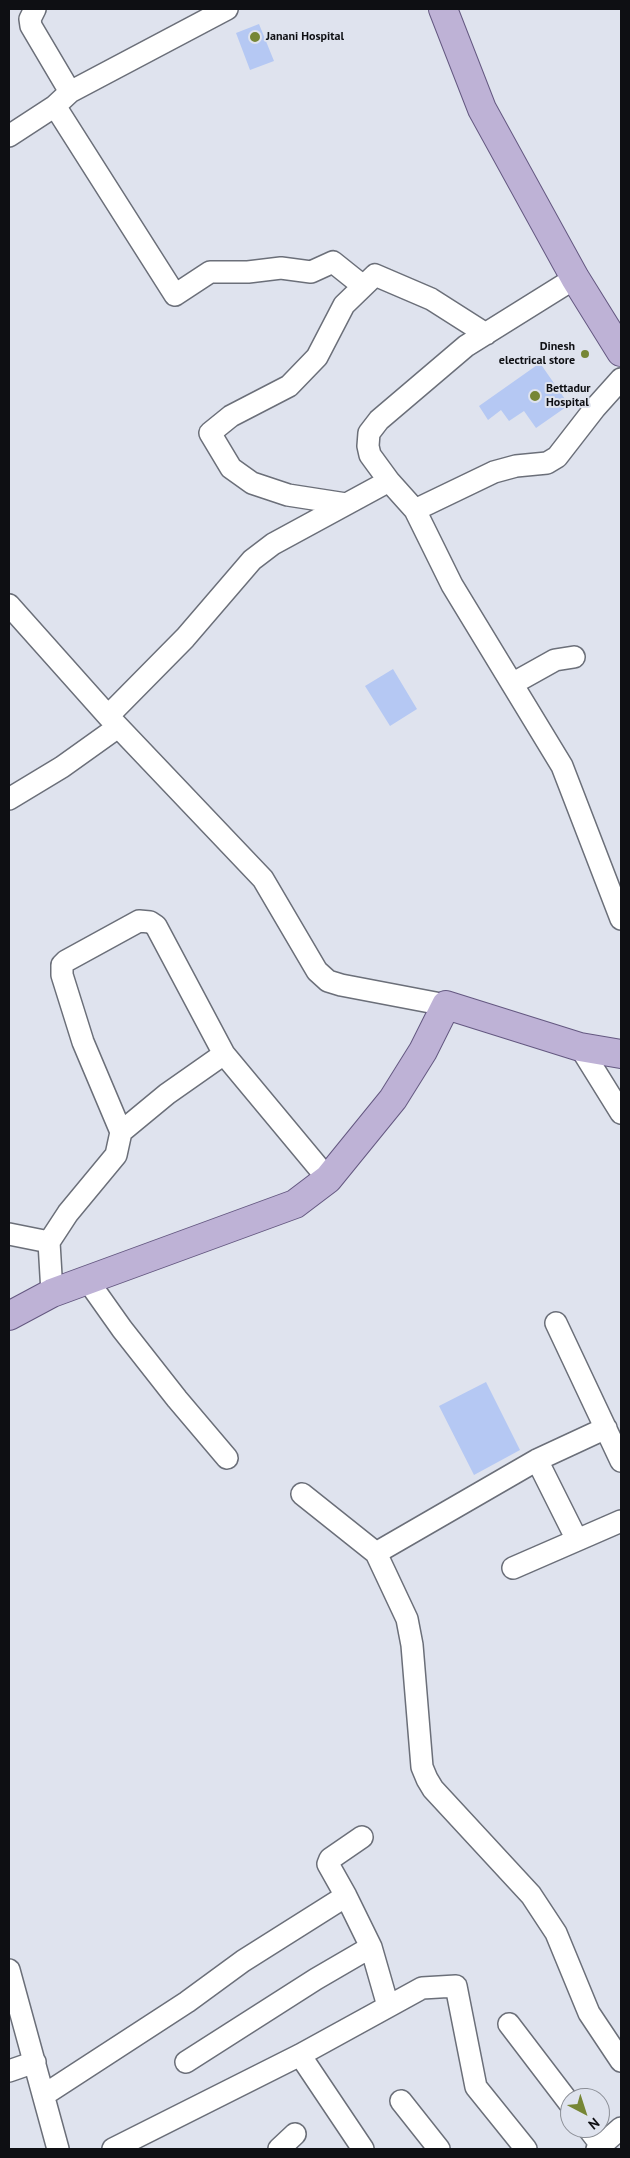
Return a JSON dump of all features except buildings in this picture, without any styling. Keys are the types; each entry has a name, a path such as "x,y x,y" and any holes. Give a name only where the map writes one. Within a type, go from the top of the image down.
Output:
{"main road":[{"path":"443,9 482,109 575,278 621,352"},
{"path":"9,1316 52,1293 295,1204 328,1179 393,1099 423,1051 446,1005 580,1047 621,1054"}],"street":[{"path":"35,9 30,19 31,26 63,99 175,295 210,272 248,272 281,268 311,272 333,262 363,286"},
{"path":"9,136 63,99 227,9"},
{"path":"346,504 288,495 252,483 231,468 210,433 231,416 289,386 317,357 344,305 375,275 431,299 486,334"},
{"path":"575,278 466,346 379,420 369,433 368,446 370,454 389,481 415,510 452,585 562,766 621,919"},
{"path":"415,510 494,472 516,466 547,463 557,457 595,408 621,379"},
{"path":"9,799 62,767 113,722 252,560 273,544 389,481"},
{"path":"9,605 113,722 263,879 317,971 328,981 341,986 446,1005"},
{"path":"512,684 556,660 574,657"},
{"path":"52,1293 49,1242 68,1213 116,1155 121,1132 83,1042 62,975 62,965 66,960 139,921 150,922 156,926 224,1054 328,1179"},
{"path":"580,1047 621,1113"},
{"path":"121,1132 167,1094 224,1054"},
{"path":"9,1234 49,1242"},
{"path":"88,1281 122,1329 171,1392 228,1458"},
{"path":"556,1323 621,1461"},
{"path":"376,1553 537,1460 606,1428"},
{"path":"537,1460 578,1540"},
{"path":"302,1494 376,1553 407,1619 412,1645 422,1767 427,1779 433,1789 531,1895 556,1933 589,2013 621,2061"},
{"path":"514,1568 621,1521"},
{"path":"362,1837 330,1859 328,1864 371,1947 388,2006"},
{"path":"44,2095 187,2002 243,1961 346,1896"},
{"path":"186,2062 316,1978 371,1947"},
{"path":"9,1972 58,2149"},
{"path":"113,2149 300,2055 422,1988 456,1986 476,2087 526,2149"},
{"path":"509,2024 560,2091"},
{"path":"300,2055 359,2148"},
{"path":"9,2071 35,2062"},
{"path":"401,2101 439,2149"},
{"path":"599,2147 621,2128"},
{"path":"279,2149 295,2134"}],"place":[{"name":"Janani Hospital","path":"255,37"},
{"name":"Dinesh electrical store","path":"585,354"},
{"name":"Bettadur Hospital","path":"535,396"}]}
